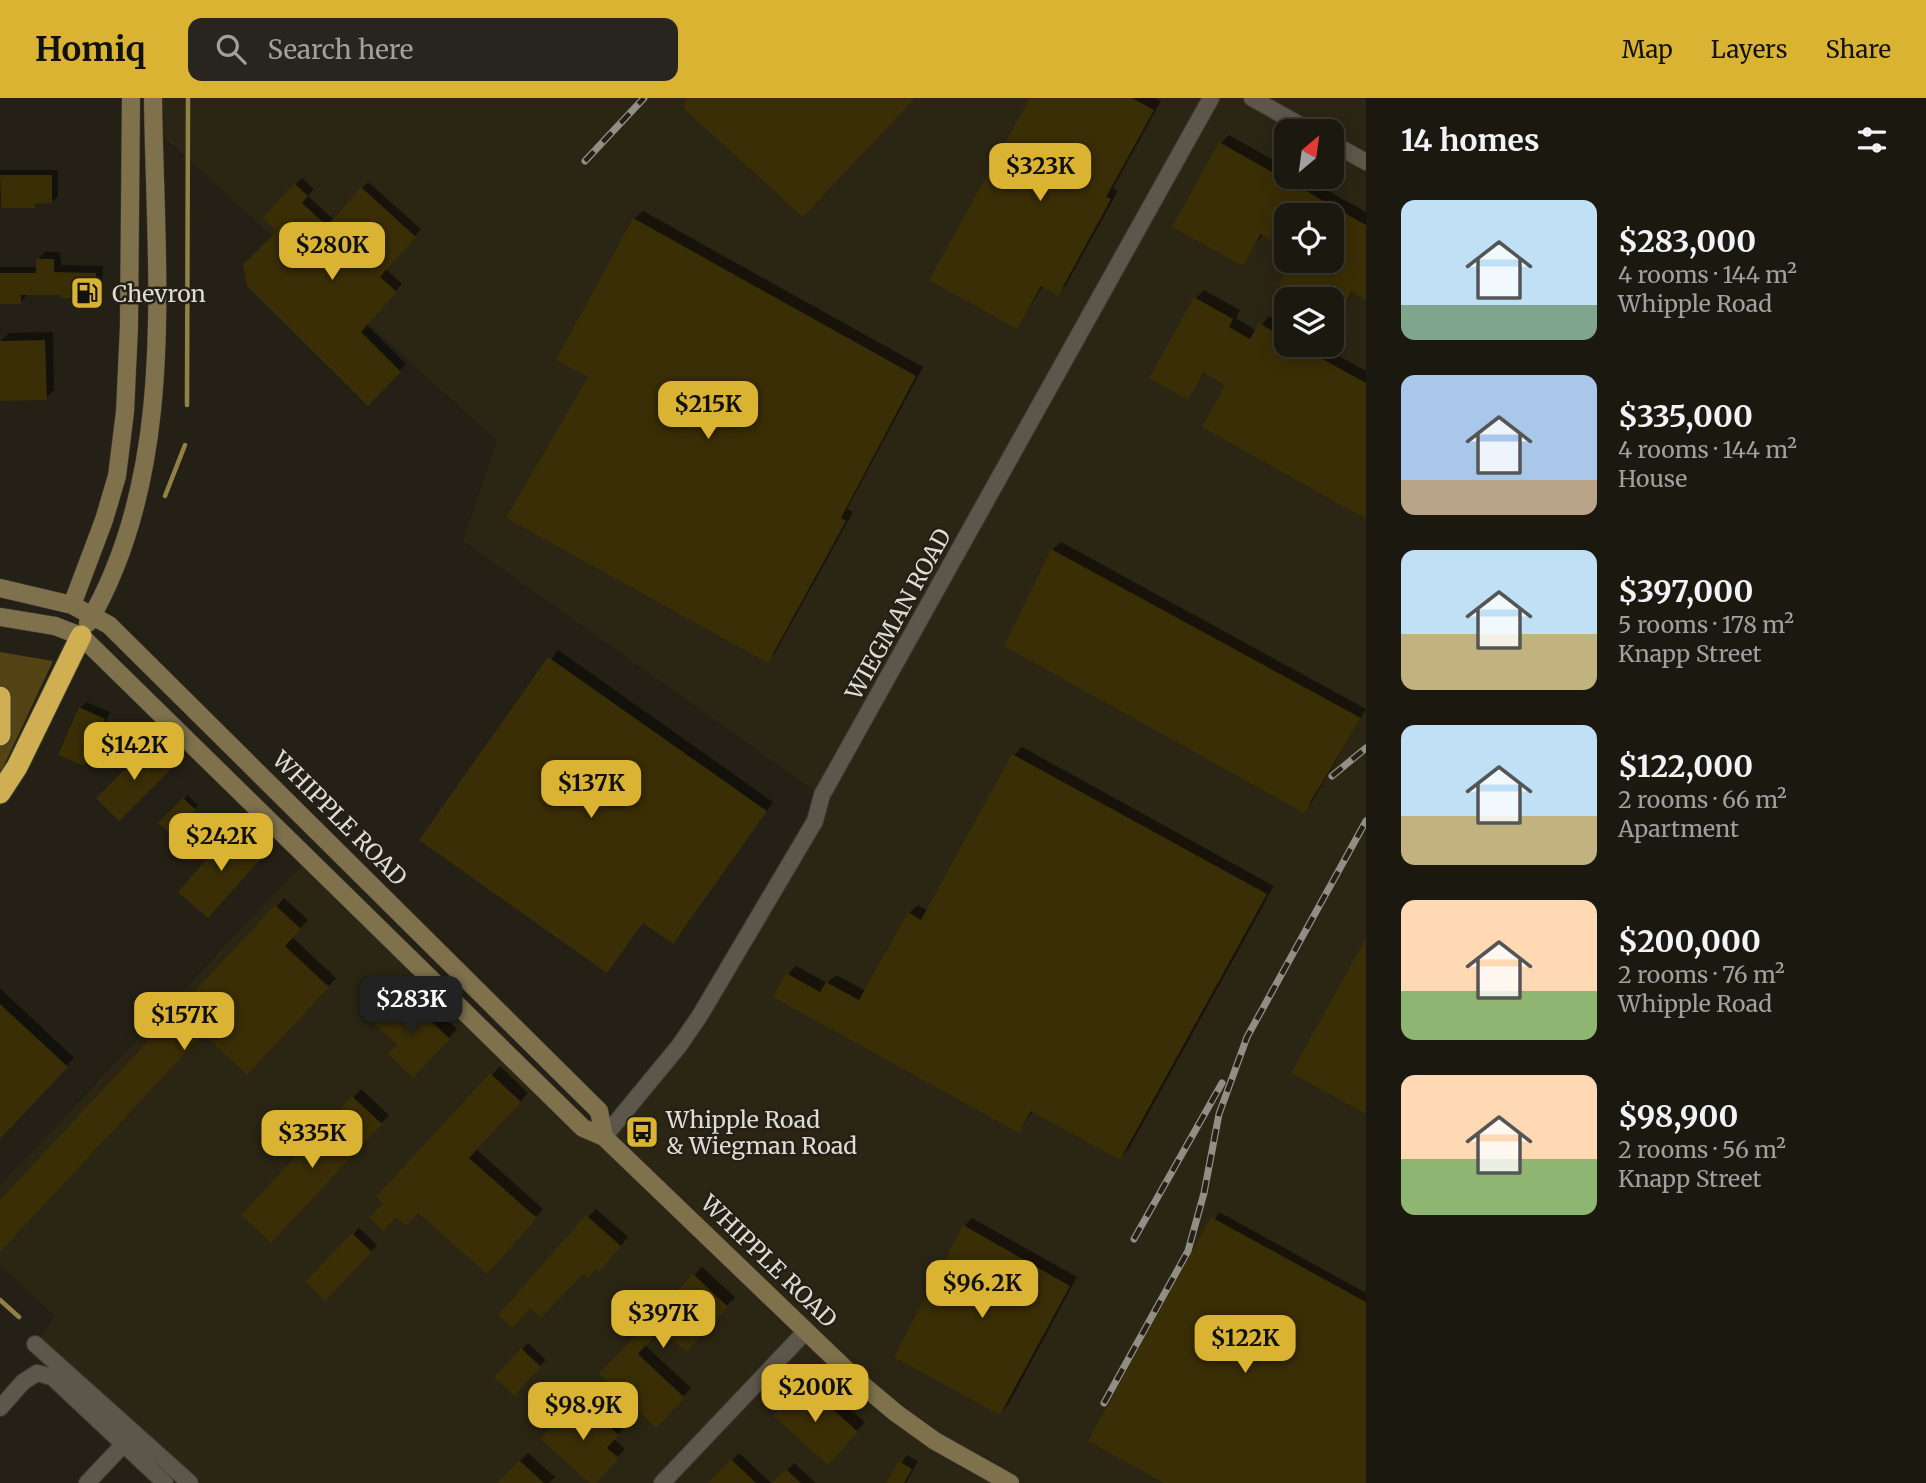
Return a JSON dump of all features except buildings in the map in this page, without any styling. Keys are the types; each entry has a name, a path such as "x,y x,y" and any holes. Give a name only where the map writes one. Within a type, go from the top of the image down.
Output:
{"highway":[{"path":"0,793 17,767 81,636"},
{"path":"0,696 0,735"}],"main road":[{"path":"81,636 72,605 117,475 125,412 130,326 131,98"},
{"path":"81,636 107,589 130,523 151,422 156,324 153,98"},
{"name":"WHIPPLE ROAD","path":"0,588 72,605 94,614 116,632 319,830 599,1111 604,1137"},
{"name":"WHIPPLE ROAD","path":"0,617 55,626 81,636 583,1128 604,1137 806,1331 896,1413 935,1441 1010,1483"}],"street":[{"name":"WIEGMAN ROAD","path":"604,1137 679,1046 699,1017 808,833 822,795 1211,98"},
{"path":"1252,98 1290,119"},
{"path":"1344,150 1366,162"},
{"path":"662,1483 806,1331"},
{"path":"35,1344 190,1483"},
{"path":"0,1408 23,1382 37,1373 52,1377 164,1483"},
{"path":"87,1483 123,1445"}],"shaded area":[{"path":"153,98 1366,98 1366,1483 190,1483 35,1344 55,1316 0,1265 0,1186 306,860 604,1137 679,1046 822,796 463,541 497,441 153,127"},
{"path":"0,652 53,661 0,774"}],"waterway":[{"path":"187,405 188,98"},
{"path":"165,496 185,445"},
{"path":"0,1300 19,1317"}],"railway":[{"path":"585,161 644,98"},
{"path":"1332,776 1366,748"},
{"path":"1104,1403 1188,1251 1204,1193 1219,1114 1247,1037 1366,821"},
{"path":"1134,1239 1222,1083"}],"place":[{"name":"Chevron","path":"87,293"},
{"name":"Whipple Road & Wiegman Road","path":"642,1132"}]}
